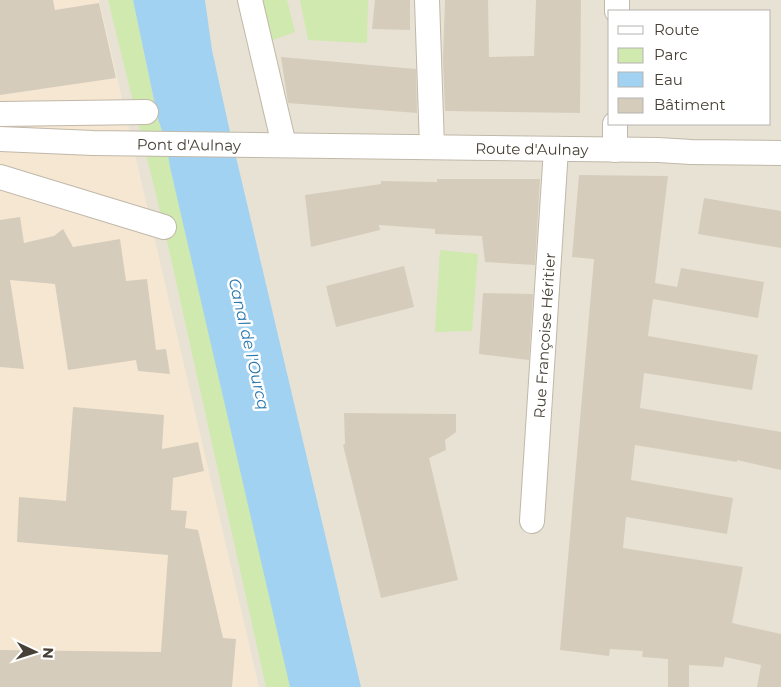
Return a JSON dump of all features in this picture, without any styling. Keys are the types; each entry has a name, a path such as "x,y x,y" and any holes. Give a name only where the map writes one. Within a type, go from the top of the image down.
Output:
{"street":[{"path":"250,0 284,145"},
{"path":"427,0 432,147"},
{"path":"0,114 146,112"},
{"path":"615,125 615,150"},
{"name":"Pont d'Aulnay","path":"0,139 284,145"},
{"name":"Route d'Aulnay","path":"284,145 781,153"},
{"name":"Rue Françoise Héritier","path":"532,521 556,149"},
{"path":"0,177 164,227"}],"shaded area":[{"path":"0,0 781,0 781,687 0,687"},
{"path":"0,0 99,0 259,687 0,687"}],"green space":[{"path":"108,0 133,0 158,119 166,143 291,687 266,687 164,227"},
{"path":"258,0 287,0 295,32 267,42"},
{"path":"300,0 368,0 367,43 308,40"},
{"path":"440,250 478,254 472,331 435,332"}],"water":[{"name":"Canal de l'Ourcq","path":"133,0 205,0 212,50 228,123 361,687 290,687 166,143 158,119"}],"building":[{"path":"0,0 53,0 55,10 99,3 116,78 0,95"},
{"path":"375,0 410,0 410,30 372,29"},
{"path":"445,0 488,0 489,57 534,56 536,0 581,0 580,113 445,111 443,59"},
{"path":"281,57 416,69 417,113 288,103"},
{"path":"579,175 668,176 655,283 677,287 681,268 764,282 758,318 653,299 648,336 758,355 752,390 644,373 640,408 781,432 781,470 737,460 737,462 635,445 631,480 733,498 727,534 626,517 623,548 743,567 732,623 781,634 781,687 757,687 761,665 725,657 723,667 689,665 689,687 668,687 668,659 642,657 643,651 610,649 609,656 560,650 594,259 572,257"},
{"path":"437,179 540,179 535,265 485,262 482,236 435,234 435,229 379,225 380,230 311,247 305,195 381,184 381,181 437,182"},
{"path":"704,198 781,211 781,248 698,234"},
{"path":"20,217 24,243 54,236 63,229 73,247 120,239 126,281 147,279 156,350 166,349 170,374 138,371 136,360 68,370 55,284 10,280 24,369 0,367 0,220"},
{"path":"404,266 414,307 336,327 326,286"},
{"path":"483,293 533,294 529,360 479,354"},
{"path":"73,407 164,415 162,449 198,442 204,471 173,478 171,510 187,511 185,528 198,530 223,638 236,639 232,687 0,687 0,650 161,652 168,555 17,542 19,497 66,501"},
{"path":"344,413 456,414 456,432 445,440 446,450 429,458 458,580 381,598 343,445 345,444"}]}
